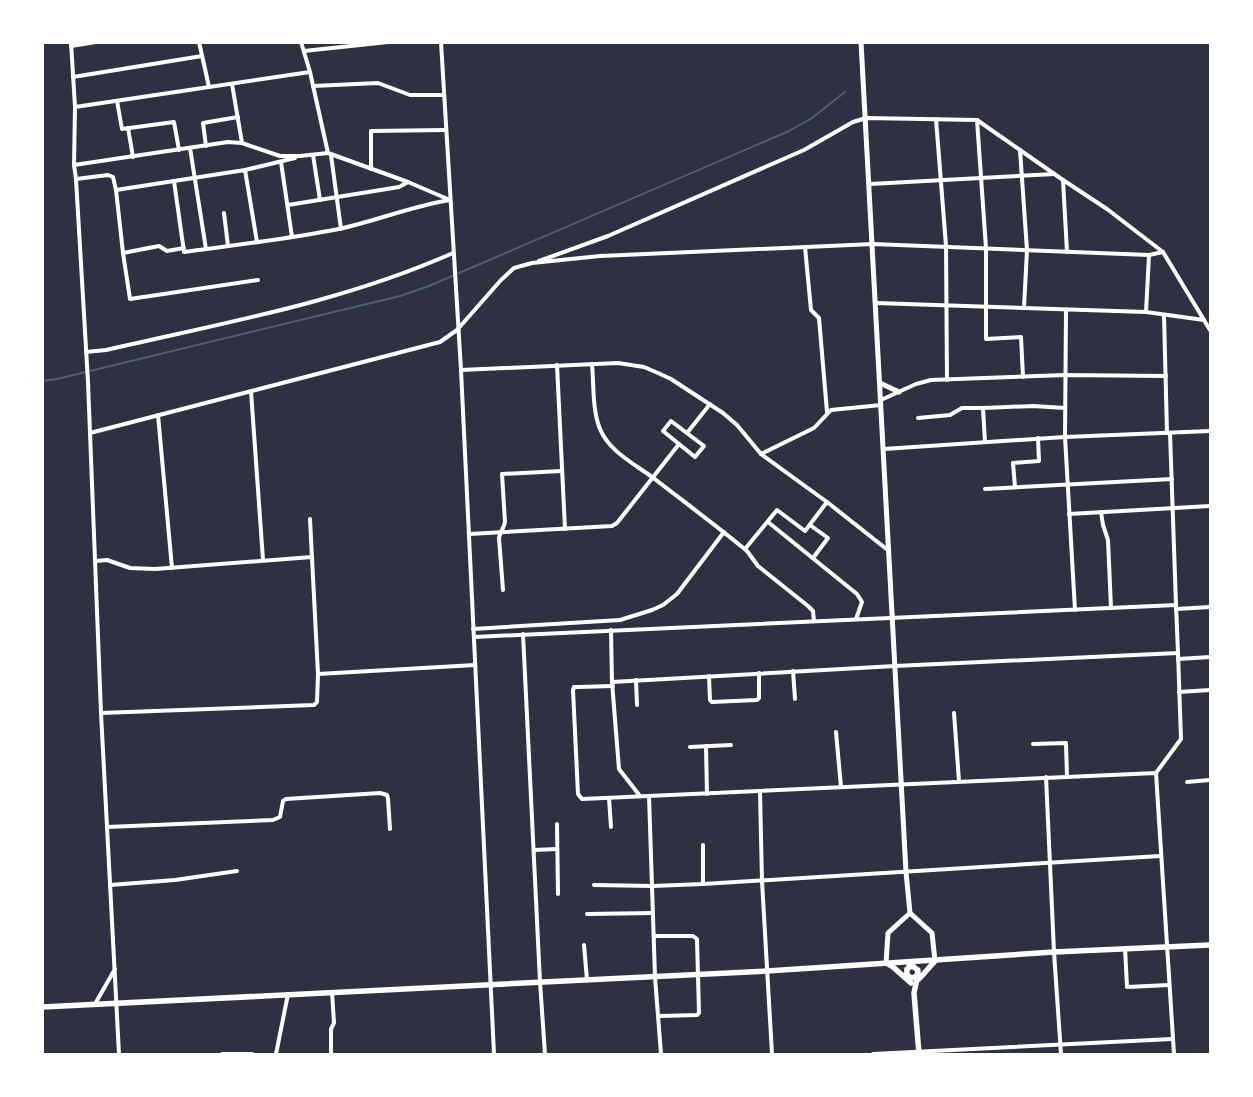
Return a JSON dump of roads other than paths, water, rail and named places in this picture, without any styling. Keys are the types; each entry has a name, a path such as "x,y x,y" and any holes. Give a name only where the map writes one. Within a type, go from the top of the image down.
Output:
{"main road":[{"path":"861,42 906,872 910,913 932,932 934,938 935,961 913,984"},
{"path":"880,383 899,392"},
{"path":"886,964 888,934 910,913"},
{"path":"42,1007 767,972 886,964 910,966 935,961 1054,952 1210,945"},
{"path":"886,964 893,967 913,984"},
{"path":"910,966 910,978 914,978 918,974"},
{"path":"910,966 918,970 913,984"},
{"path":"910,966 919,1053"}],"street":[{"path":"96,42 71,44 75,107 74,165 88,382 101,713 119,1054"},
{"path":"199,42 209,87"},
{"path":"301,42 329,154 338,198 341,229"},
{"path":"304,51 388,42"},
{"path":"442,42 454,282 461,370 494,1054"},
{"path":"73,77 202,56"},
{"path":"75,107 310,72"},
{"path":"232,84 242,143"},
{"path":"313,86 378,84 410,95 444,96"},
{"path":"117,101 122,128 174,122 179,150"},
{"path":"206,146 203,123 238,118"},
{"path":"532,264 608,236 804,150 853,122 866,118 977,120 1108,209 1163,252 1210,330"},
{"path":"936,119 946,246 946,380"},
{"path":"977,120 986,248 984,307 986,339 1022,337 1023,377"},
{"path":"128,128 133,157"},
{"path":"371,169 371,131 446,130"},
{"path":"74,165 228,142 242,143 280,156 329,154 408,182 450,200"},
{"path":"190,148 206,249"},
{"path":"1020,150 1027,250 1024,308"},
{"path":"313,155 320,200"},
{"path":"116,190 245,170 300,156"},
{"path":"281,162 292,237"},
{"path":"245,170 257,242"},
{"path":"870,184 1054,174"},
{"path":"76,179 108,175 113,177 130,299 258,280"},
{"path":"1064,180 1067,252"},
{"path":"174,181 184,252 341,229 425,205 450,200"},
{"path":"288,205 399,187 408,182"},
{"path":"224,213 228,246"},
{"path":"90,433 440,342 457,330 514,268 532,264 600,256 873,244 1149,255 1163,252"},
{"path":"123,253 159,246 167,251 184,248"},
{"path":"805,247 811,310 820,318 827,412"},
{"path":"86,352 106,350 308,304 412,271 453,253"},
{"path":"1146,312 1149,255"},
{"path":"876,304 1146,312 1204,320"},
{"path":"1066,310 1065,436 1075,610"},
{"path":"1164,315 1181,739 1156,773 1174,1054"},
{"path":"461,370 618,363 644,367 671,379 731,418 761,454 827,502 889,551"},
{"path":"592,364 596,416 600,429 615,450 653,477 745,549 758,566 813,611 814,621"},
{"path":"557,365 565,529"},
{"path":"761,454 814,428 827,412 839,408 881,402 922,382 1065,375 1166,376"},
{"path":"251,391 263,560"},
{"path":"687,433 710,404"},
{"path":"918,418 950,415 962,408 1033,406 1065,408"},
{"path":"983,408 985,442"},
{"path":"158,415 172,568"},
{"path":"671,421 687,433 704,446 696,457 663,431 671,421"},
{"path":"884,449 1065,436 1210,431"},
{"path":"1016,487 1013,463 1039,461 1038,438"},
{"path":"469,534 608,527 617,523 679,444"},
{"path":"503,590 499,538 500,531 505,522 502,474 562,471"},
{"path":"985,489 1172,480"},
{"path":"745,549 777,510 805,531 827,502"},
{"path":"1070,514 1210,506"},
{"path":"1101,512 1108,540 1111,608"},
{"path":"101,713 314,705 317,702 318,674 310,519"},
{"path":"768,522 861,598 862,602 856,619"},
{"path":"810,524 828,538 812,558"},
{"path":"473,628 620,620 652,610 677,594 724,532"},
{"path":"96,561 107,560 130,568 141,569 312,557"},
{"path":"474,637 1111,608 1210,607"},
{"path":"611,630 612,684 619,769 640,796"},
{"path":"523,634 545,1054"},
{"path":"1156,773 582,799 578,794 573,690 578,687 636,680 1178,652"},
{"path":"1178,658 1210,657"},
{"path":"318,674 475,665"},
{"path":"793,671 795,699"},
{"path":"709,676 710,700 712,702 758,700 759,673"},
{"path":"636,680 637,706"},
{"path":"1179,692 1210,690"},
{"path":"954,713 959,781"},
{"path":"836,732 841,787"},
{"path":"1033,744 1066,743 1067,777"},
{"path":"690,747 731,744"},
{"path":"706,746 707,794"},
{"path":"1046,777 1049,864 1061,1054"},
{"path":"1186,782 1210,780"},
{"path":"760,792 762,881 772,1054"},
{"path":"107,827 273,820 280,817 283,801 286,800 380,793 387,795 390,830"},
{"path":"649,796 655,977 662,1054"},
{"path":"609,798 611,827"},
{"path":"556,824 558,894"},
{"path":"703,845 704,884"},
{"path":"534,850 557,849"},
{"path":"594,885 652,886 704,884 1160,856"},
{"path":"110,885 175,880 237,871"},
{"path":"587,914 653,912"},
{"path":"654,936 694,936 697,938 699,1013 696,1015 659,1016"},
{"path":"584,945 587,980"},
{"path":"1125,948 1128,987 1169,985"},
{"path":"95,1004 115,969"},
{"path":"331,1054 331,1029 334,1023 332,992"},
{"path":"276,1054 288,994"},
{"path":"873,1054 1172,1039"},
{"path":"222,1054 252,1054"}],"waterway":[{"path":"42,381 57,379 400,296 429,286 789,131 812,118 845,92"}]}
